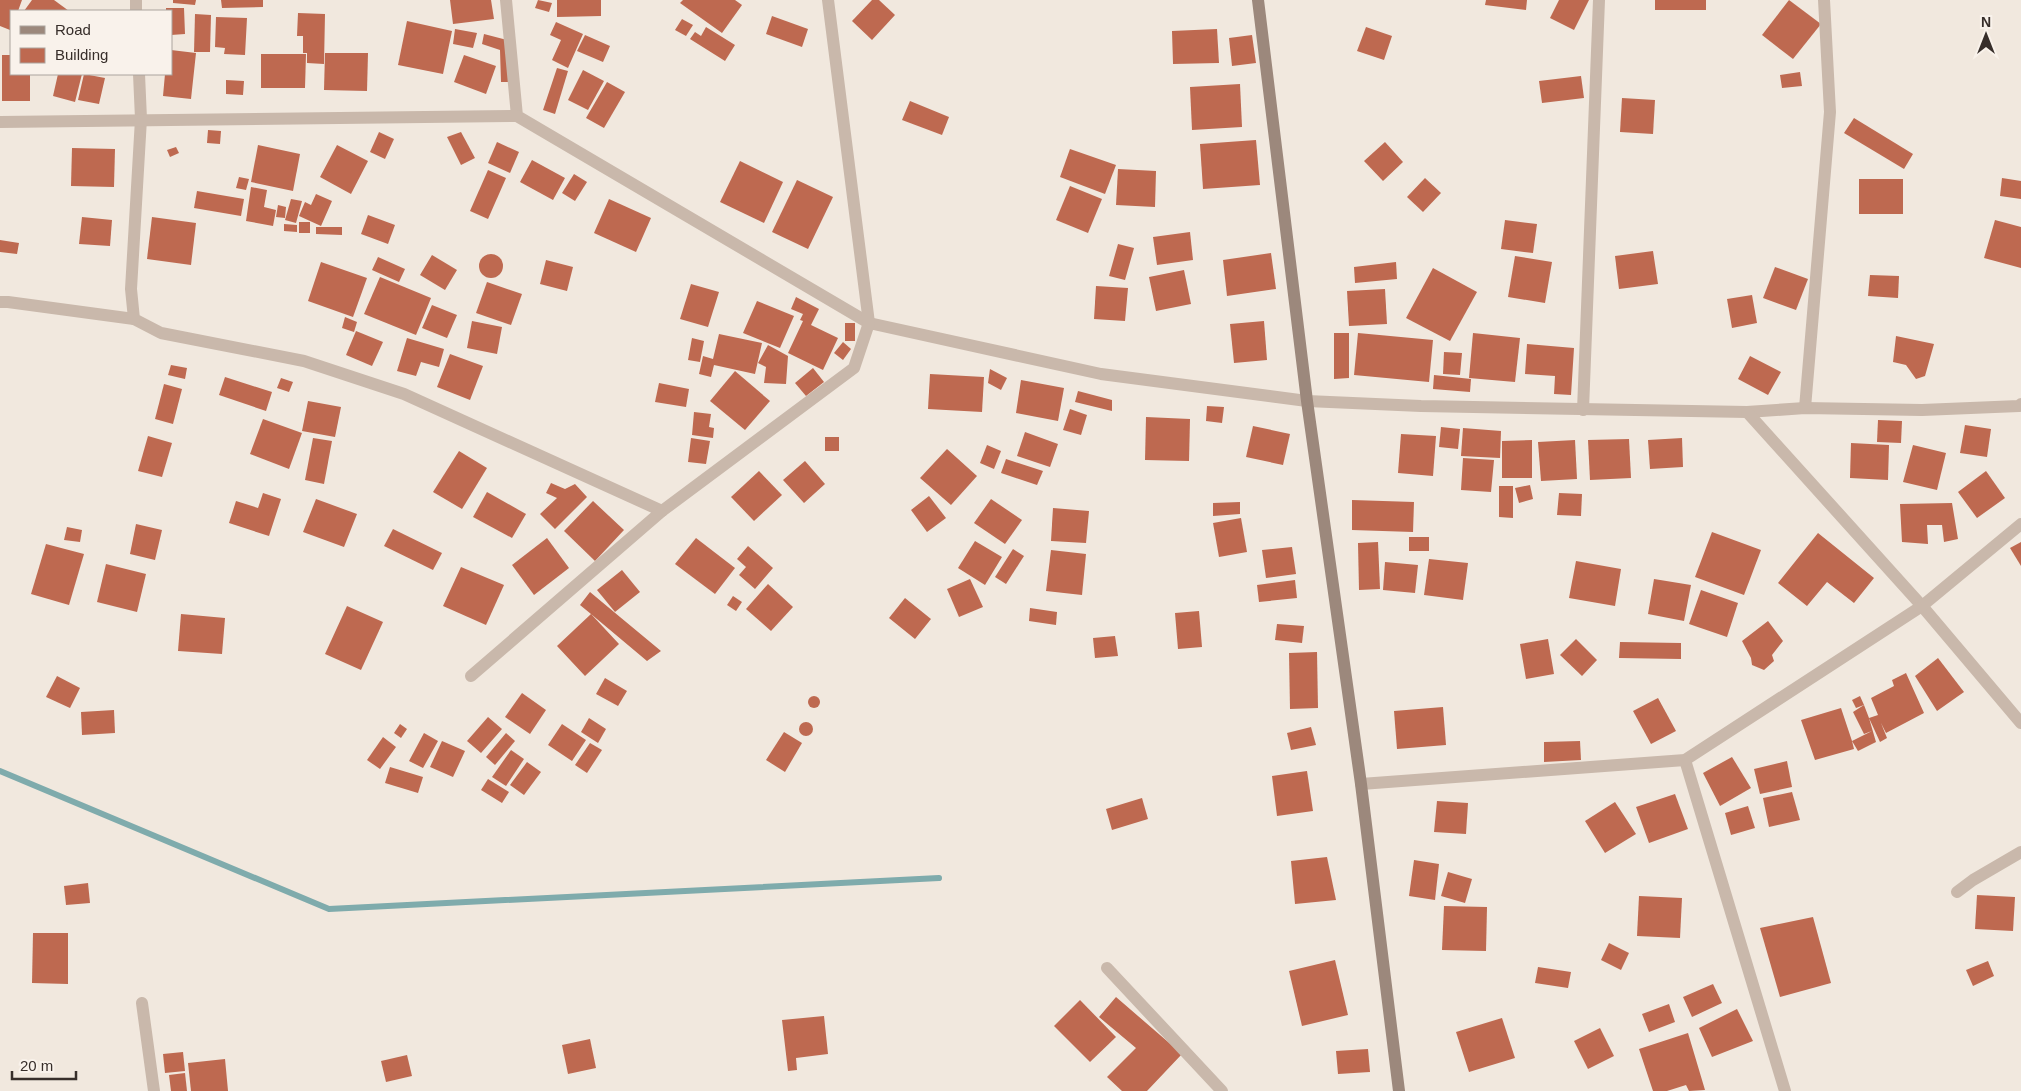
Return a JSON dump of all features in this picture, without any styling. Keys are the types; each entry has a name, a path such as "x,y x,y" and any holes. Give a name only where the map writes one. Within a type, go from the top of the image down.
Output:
{"street":[{"path":"506,0 517,116"},
{"path":"471,676 662,511 854,368 870,323 828,0"},
{"path":"1258,0 1306,401 1361,784 1400,1091"},
{"path":"1583,410 1599,0"},
{"path":"1805,408 1830,112 1824,0"},
{"path":"134,319 131,289 141,119 139,75"},
{"path":"0,122 517,116 870,323 1100,374 1306,401 1583,410 1747,412 1805,408 1922,410 2020,408"},
{"path":"0,302 134,319 161,333 304,361 404,394 662,511"},
{"path":"1747,412 1922,606 2021,723"},
{"path":"1361,784 1685,760 1922,606 2021,524"},
{"path":"1685,760 1785,1091"},
{"path":"1957,892 1973,880 2021,852"},
{"path":"1107,968 1222,1091"},
{"path":"142,1003 154,1091"}],"building":[{"path":"0,0 22,0 18,10 10,10 10,30 0,26"},
{"path":"32,0 54,0 68,10 25,10"},
{"path":"173,0 196,0 195,5 173,3"},
{"path":"221,0 263,0 263,7 222,8"},
{"path":"450,0 491,0 494,19 453,24"},
{"path":"538,0 552,3 549,12 535,8"},
{"path":"557,0 601,0 601,16 557,17"},
{"path":"683,0 735,0 742,5 722,33 680,3"},
{"path":"872,0 879,0 895,15 872,40 852,21"},
{"path":"1486,0 1527,0 1526,10 1485,5"},
{"path":"1559,0 1589,0 1574,30 1550,18"},
{"path":"1655,0 1706,0 1706,10 1655,10"},
{"path":"1789,0 1821,24 1793,59 1762,35"},
{"path":"166,8 184,8 185,34 172,35 172,10 166,10"},
{"path":"298,13 325,14 324,64 307,63 307,53 303,53 303,36 297,36"},
{"path":"195,14 211,15 210,52 194,52"},
{"path":"772,16 808,29 802,47 766,34"},
{"path":"216,17 247,18 245,55 224,54 225,48 215,47"},
{"path":"682,19 693,25 686,36 675,30"},
{"path":"407,21 452,31 443,74 398,65"},
{"path":"556,22 583,34 568,68 552,60 561,40 550,35"},
{"path":"706,27 735,45 725,61 690,39 695,32 701,36"},
{"path":"1366,27 1392,36 1384,60 1357,51"},
{"path":"455,29 477,33 473,48 453,44"},
{"path":"1217,29 1219,63 1173,64 1172,31"},
{"path":"484,34 507,40 509,82 501,82 500,50 482,44"},
{"path":"585,35 610,46 603,62 577,51"},
{"path":"1252,35 1256,63 1232,66 1229,38"},
{"path":"172,50 196,53 191,99 163,96 165,75 172,75"},
{"path":"325,53 368,53 367,91 324,90"},
{"path":"261,54 306,54 305,88 261,88"},
{"path":"2,55 10,55 10,75 30,75 30,101 2,101"},
{"path":"464,55 496,66 486,94 454,82"},
{"path":"557,68 568,71 555,114 543,110"},
{"path":"583,70 604,81 588,110 568,100"},
{"path":"1800,72 1802,86 1782,88 1780,75"},
{"path":"58,75 82,75 75,102 53,96"},
{"path":"84,75 105,78 99,104 78,100"},
{"path":"1581,76 1584,98 1542,103 1539,81"},
{"path":"226,80 244,81 243,95 226,94"},
{"path":"607,82 625,92 604,128 586,118"},
{"path":"1240,84 1242,127 1192,130 1190,87"},
{"path":"1622,98 1655,100 1653,134 1620,132"},
{"path":"910,101 949,117 942,135 902,120"},
{"path":"1854,118 1913,154 1904,169 1844,133"},
{"path":"208,130 221,131 220,144 207,143"},
{"path":"379,132 394,139 385,159 370,152"},
{"path":"461,132 475,158 461,165 447,137"},
{"path":"1256,140 1260,185 1203,189 1200,144"},
{"path":"497,142 519,152 510,173 488,163"},
{"path":"1385,142 1403,162 1383,181 1364,161"},
{"path":"258,145 300,154 293,191 251,182"},
{"path":"337,145 368,161 351,194 320,177"},
{"path":"176,147 179,153 170,157 167,150"},
{"path":"72,148 115,149 114,187 71,186"},
{"path":"1070,149 1116,165 1105,194 1060,177"},
{"path":"532,160 565,178 553,200 520,182"},
{"path":"740,161 783,182 764,223 720,202"},
{"path":"1118,169 1156,171 1155,207 1116,205"},
{"path":"488,170 506,178 488,219 470,211"},
{"path":"574,174 587,182 575,201 562,193"},
{"path":"239,177 249,179 246,190 236,188"},
{"path":"1425,178 1441,193 1423,212 1407,197"},
{"path":"2002,178 2021,181 2021,199 2000,196"},
{"path":"1859,179 1903,179 1903,214 1859,214"},
{"path":"797,180 833,197 808,249 772,232"},
{"path":"1070,186 1102,199 1088,233 1056,220"},
{"path":"251,187 267,190 264,207 276,210 273,226 246,221"},
{"path":"197,191 244,199 241,216 194,208"},
{"path":"316,194 332,201 321,226 299,216 305,202 311,205"},
{"path":"291,199 302,201 296,223 285,220"},
{"path":"609,199 651,218 636,252 594,233"},
{"path":"278,205 286,207 285,218 276,217"},
{"path":"368,215 395,225 388,244 361,234"},
{"path":"82,217 112,220 110,246 79,244"},
{"path":"152,217 196,223 191,265 147,259"},
{"path":"1505,220 1537,224 1533,253 1501,249"},
{"path":"1995,220 2021,227 2021,268 1984,258"},
{"path":"299,222 310,222 310,233 299,233"},
{"path":"284,224 297,225 297,232 284,231"},
{"path":"316,227 342,227 342,235 316,234"},
{"path":"1190,232 1193,260 1157,265 1153,237"},
{"path":"0,240 19,243 17,254 0,252"},
{"path":"1118,244 1134,248 1125,280 1109,276"},
{"path":"1653,251 1658,284 1619,289 1615,256"},
{"path":"1271,253 1276,289 1227,296 1223,260"},
{"path":"491,254 500,257 503,266 500,275 491,278 482,275 479,266 482,257"},
{"path":"432,255 457,270 445,290 420,275"},
{"path":"1515,256 1552,262 1545,303 1508,297"},
{"path":"378,257 405,269 399,282 372,270"},
{"path":"546,260 573,267 567,291 540,284"},
{"path":"321,262 367,278 353,317 308,301"},
{"path":"1396,262 1397,279 1355,283 1354,267"},
{"path":"1775,267 1808,279 1796,310 1763,298"},
{"path":"1433,268 1477,292 1450,341 1406,318"},
{"path":"1184,270 1191,304 1156,311 1149,277"},
{"path":"1870,275 1899,276 1898,298 1868,296"},
{"path":"380,277 431,298 416,335 364,314"},
{"path":"487,282 522,294 511,325 476,313"},
{"path":"691,284 719,292 708,327 680,319"},
{"path":"1096,286 1128,288 1125,321 1094,319"},
{"path":"1385,289 1387,324 1349,326 1347,291"},
{"path":"1752,295 1757,323 1732,328 1727,299"},
{"path":"796,297 819,309 811,325 838,338 823,370 788,353 803,321 800,320 803,314 791,309"},
{"path":"757,301 794,316 780,348 743,333"},
{"path":"432,305 457,315 447,338 422,328"},
{"path":"345,317 357,322 354,332 342,328"},
{"path":"472,321 502,327 497,354 467,348"},
{"path":"1264,321 1267,360 1234,363 1230,324"},
{"path":"845,323 855,323 855,341 845,341"},
{"path":"356,331 383,342 372,366 346,355"},
{"path":"1334,333 1349,333 1349,378 1334,379"},
{"path":"1358,333 1433,340 1429,382 1354,375"},
{"path":"1473,333 1520,338 1515,382 1469,378"},
{"path":"719,334 762,343 755,374 714,365 711,377 699,374 703,356 713,359"},
{"path":"1896,336 1934,344 1925,376 1916,379 1906,365 1893,362"},
{"path":"407,338 444,349 439,367 421,362 416,376 397,371"},
{"path":"692,338 704,341 700,362 688,360"},
{"path":"843,342 851,349 843,360 834,353"},
{"path":"1527,344 1574,348 1571,395 1554,394 1555,376 1525,374"},
{"path":"768,345 788,356 786,384 764,383 766,367 758,363"},
{"path":"1444,352 1462,353 1460,375 1443,374"},
{"path":"450,354 483,366 470,400 437,387"},
{"path":"1750,356 1781,372 1768,395 1738,379"},
{"path":"171,365 187,368 185,379 168,375"},
{"path":"813,368 824,382 806,396 795,383"},
{"path":"990,369 1007,378 1001,390 988,383"},
{"path":"735,371 770,401 745,430 710,401"},
{"path":"930,374 984,377 982,412 928,409"},
{"path":"1434,375 1471,379 1470,392 1433,389"},
{"path":"225,377 272,392 266,411 219,395"},
{"path":"281,378 293,382 289,392 277,388"},
{"path":"1021,380 1064,388 1058,421 1016,413"},
{"path":"659,383 689,389 686,407 655,402"},
{"path":"164,384 182,389 173,424 155,419"},
{"path":"1078,391 1112,400 1112,411 1075,402"},
{"path":"308,401 341,407 335,437 302,431"},
{"path":"1207,406 1224,407 1222,423 1206,421"},
{"path":"1070,409 1087,415 1081,435 1063,430"},
{"path":"694,412 711,414 709,427 714,428 713,438 692,435"},
{"path":"1146,417 1190,419 1189,461 1145,460"},
{"path":"263,419 302,433 289,469 250,454"},
{"path":"1878,420 1902,421 1901,443 1877,442"},
{"path":"1965,425 1991,429 1987,457 1960,453"},
{"path":"1253,426 1290,434 1283,465 1246,457"},
{"path":"1441,427 1460,429 1458,449 1439,447"},
{"path":"1463,428 1501,431 1500,458 1461,456"},
{"path":"1025,432 1058,444 1050,467 1017,456"},
{"path":"1401,434 1436,436 1433,476 1398,473"},
{"path":"148,436 172,443 162,477 138,471"},
{"path":"825,437 839,437 839,451 825,451"},
{"path":"313,438 332,441 324,484 305,480"},
{"path":"691,438 710,441 706,464 688,462"},
{"path":"1682,438 1683,467 1650,469 1648,440"},
{"path":"1629,439 1631,478 1590,480 1588,440"},
{"path":"1532,440 1532,478 1502,478 1502,441"},
{"path":"1575,440 1577,479 1541,481 1538,442"},
{"path":"1851,443 1889,445 1888,480 1850,478"},
{"path":"987,445 1001,451 994,469 980,463"},
{"path":"1913,445 1946,453 1937,490 1903,482"},
{"path":"947,449 977,476 951,505 920,478"},
{"path":"459,451 487,468 462,509 433,492"},
{"path":"1463,458 1494,460 1491,492 1461,490"},
{"path":"1006,459 1043,471 1037,485 1001,473"},
{"path":"805,461 825,484 804,503 783,480"},
{"path":"759,471 782,495 754,521 731,497"},
{"path":"1986,471 2005,498 1977,518 1958,492"},
{"path":"551,483 565,489 575,484 587,497 555,529 540,514 557,498 546,493"},
{"path":"1530,485 1533,499 1519,503 1515,488"},
{"path":"1499,486 1513,486 1513,518 1499,517"},
{"path":"487,492 526,514 512,538 473,517"},
{"path":"263,493 281,499 269,536 229,523 236,501 258,508"},
{"path":"1559,493 1582,494 1581,516 1557,515"},
{"path":"929,496 946,518 927,532 911,510"},
{"path":"316,499 357,514 344,547 303,532"},
{"path":"991,499 1022,520 1005,544 974,523"},
{"path":"1352,500 1414,502 1413,532 1352,530"},
{"path":"593,501 624,530 595,561 564,531"},
{"path":"1240,502 1240,514 1213,516 1213,503"},
{"path":"1952,503 1958,539 1944,542 1942,525 1927,525 1928,544 1902,542 1900,504"},
{"path":"1053,508 1089,511 1086,543 1051,541"},
{"path":"1241,518 1247,552 1219,557 1213,523"},
{"path":"136,524 162,530 155,560 130,554"},
{"path":"67,527 82,530 80,542 64,540"},
{"path":"393,529 442,553 433,570 384,546"},
{"path":"1712,532 1761,550 1744,595 1695,577"},
{"path":"1818,533 1874,578 1854,603 1827,582 1807,606 1778,583"},
{"path":"1409,537 1429,537 1429,551 1409,551"},
{"path":"547,538 569,568 534,595 512,565"},
{"path":"696,538 735,568 715,594 675,564"},
{"path":"975,541 1002,557 985,585 958,568"},
{"path":"1378,542 1380,589 1359,590 1358,543"},
{"path":"2021,542 2021,566 2010,548"},
{"path":"46,544 84,554 69,605 31,594"},
{"path":"748,546 773,568 755,589 739,575 746,567 737,559"},
{"path":"1292,547 1296,574 1266,578 1262,550"},
{"path":"1013,549 1024,556 1006,584 995,577"},
{"path":"1051,550 1086,554 1082,595 1046,591"},
{"path":"1429,559 1468,563 1463,600 1424,595"},
{"path":"1576,561 1621,569 1615,606 1569,598"},
{"path":"1385,562 1418,565 1415,593 1383,590"},
{"path":"106,564 146,574 137,612 97,602"},
{"path":"461,567 504,585 486,625 443,606"},
{"path":"622,570 640,592 615,612 597,590"},
{"path":"970,579 983,607 959,617 947,589"},
{"path":"1654,579 1691,585 1684,621 1648,614"},
{"path":"1295,580 1297,598 1259,602 1257,585"},
{"path":"768,584 793,607 771,631 746,609"},
{"path":"1701,590 1738,603 1727,637 1689,624"},
{"path":"590,592 661,651 647,661 580,605"},
{"path":"733,596 742,602 736,611 727,605"},
{"path":"905,598 931,619 915,639 889,618"},
{"path":"347,606 383,622 361,670 325,654"},
{"path":"1030,608 1057,612 1056,625 1029,621"},
{"path":"1199,611 1202,647 1178,649 1175,613"},
{"path":"181,614 225,618 222,654 178,651"},
{"path":"591,614 619,644 585,676 557,646"},
{"path":"1768,621 1783,641 1772,655 1774,661 1764,670 1752,665 1751,658 1742,641"},
{"path":"1277,624 1304,626 1302,643 1275,640"},
{"path":"1115,636 1118,656 1095,658 1093,638"},
{"path":"1548,639 1554,674 1526,679 1520,644"},
{"path":"1576,639 1597,660 1582,676 1560,655"},
{"path":"1620,642 1681,643 1681,659 1619,658"},
{"path":"1317,652 1318,708 1290,709 1289,653"},
{"path":"1938,658 1964,692 1937,711 1915,676"},
{"path":"1906,673 1924,713 1886,733 1881,723 1887,738 1880,742 1869,718 1878,715 1871,698 1894,686 1892,680"},
{"path":"57,676 80,688 70,708 46,697"},
{"path":"605,678 627,691 618,706 596,694"},
{"path":"522,693 546,710 530,734 505,717"},
{"path":"814,696 820,702 814,708 808,702"},
{"path":"1860,696 1864,705 1856,708 1852,700"},
{"path":"1658,698 1676,731 1651,744 1633,711"},
{"path":"1864,705 1876,742 1858,751 1852,741 1872,731 1864,734 1853,712"},
{"path":"1443,707 1446,745 1397,749 1394,711"},
{"path":"1841,708 1854,749 1815,760 1801,720"},
{"path":"114,710 115,733 82,735 81,712"},
{"path":"488,717 502,729 481,753 467,741"},
{"path":"589,718 606,729 598,743 581,732"},
{"path":"803,722 809,722 813,729 809,736 803,736 799,732 799,726"},
{"path":"400,724 407,729 401,738 394,733"},
{"path":"562,724 586,740 572,761 548,745"},
{"path":"1311,727 1316,745 1291,750 1287,733"},
{"path":"784,732 802,743 785,772 766,760"},
{"path":"424,733 438,741 423,768 409,761"},
{"path":"506,733 515,741 495,765 486,757"},
{"path":"383,737 396,747 380,769 367,760"},
{"path":"442,741 465,751 453,777 430,767"},
{"path":"1580,741 1581,760 1544,762 1544,742"},
{"path":"590,743 602,750 587,773 575,765"},
{"path":"511,750 524,759 506,786 492,777"},
{"path":"1732,757 1751,788 1720,806 1703,773"},
{"path":"1787,761 1792,787 1760,794 1754,769"},
{"path":"527,762 541,772 524,795 510,785"},
{"path":"390,767 423,777 418,793 385,783"},
{"path":"1307,771 1313,811 1277,816 1272,776"},
{"path":"488,779 509,792 502,803 481,790"},
{"path":"1792,792 1800,820 1769,827 1763,798"},
{"path":"1675,794 1688,829 1649,843 1636,807"},
{"path":"1142,798 1148,819 1112,830 1106,809"},
{"path":"1437,801 1468,803 1466,834 1434,832"},
{"path":"1615,802 1636,834 1605,853 1585,821"},
{"path":"1748,806 1755,828 1731,835 1725,813"},
{"path":"1327,857 1336,900 1295,904 1291,861"},
{"path":"1414,860 1439,864 1435,900 1409,896"},
{"path":"1448,872 1472,879 1465,903 1441,896"},
{"path":"88,883 90,903 66,905 64,886"},
{"path":"1977,895 2015,897 2013,931 1975,929"},
{"path":"1639,896 1682,898 1680,938 1637,936"},
{"path":"1444,906 1487,907 1486,951 1442,950"},
{"path":"1813,917 1831,983 1780,997 1760,928"},
{"path":"33,933 68,933 68,984 32,983"},
{"path":"1609,943 1629,953 1621,970 1601,960"},
{"path":"1335,960 1348,1015 1302,1026 1289,971"},
{"path":"1988,961 1994,976 1973,986 1966,970"},
{"path":"1538,967 1571,972 1568,988 1535,983"},
{"path":"1713,984 1722,1003 1692,1017 1683,997"},
{"path":"1116,997 1182,1054 1147,1091 1122,1091 1107,1077 1136,1048 1099,1017"},
{"path":"1080,1000 1116,1037 1090,1062 1054,1026"},
{"path":"1669,1004 1675,1022 1649,1032 1642,1014"},
{"path":"1737,1009 1753,1041 1712,1057 1699,1028"},
{"path":"824,1016 828,1054 796,1058 797,1070 788,1071 782,1020"},
{"path":"1502,1018 1515,1058 1469,1072 1456,1032"},
{"path":"1600,1028 1614,1056 1588,1069 1574,1041"},
{"path":"1688,1033 1705,1090 1689,1091 1686,1085 1667,1091 1653,1091 1639,1049"},
{"path":"590,1039 596,1068 568,1074 562,1045"},
{"path":"1368,1049 1370,1072 1338,1074 1336,1051"},
{"path":"183,1052 185,1071 165,1073 163,1054"},
{"path":"407,1055 412,1076 386,1082 381,1061"},
{"path":"225,1059 228,1091 191,1091 188,1063"},
{"path":"185,1073 187,1091 171,1091 169,1075"}],"waterway":[{"path":"0,771 329,909 939,878"}]}
